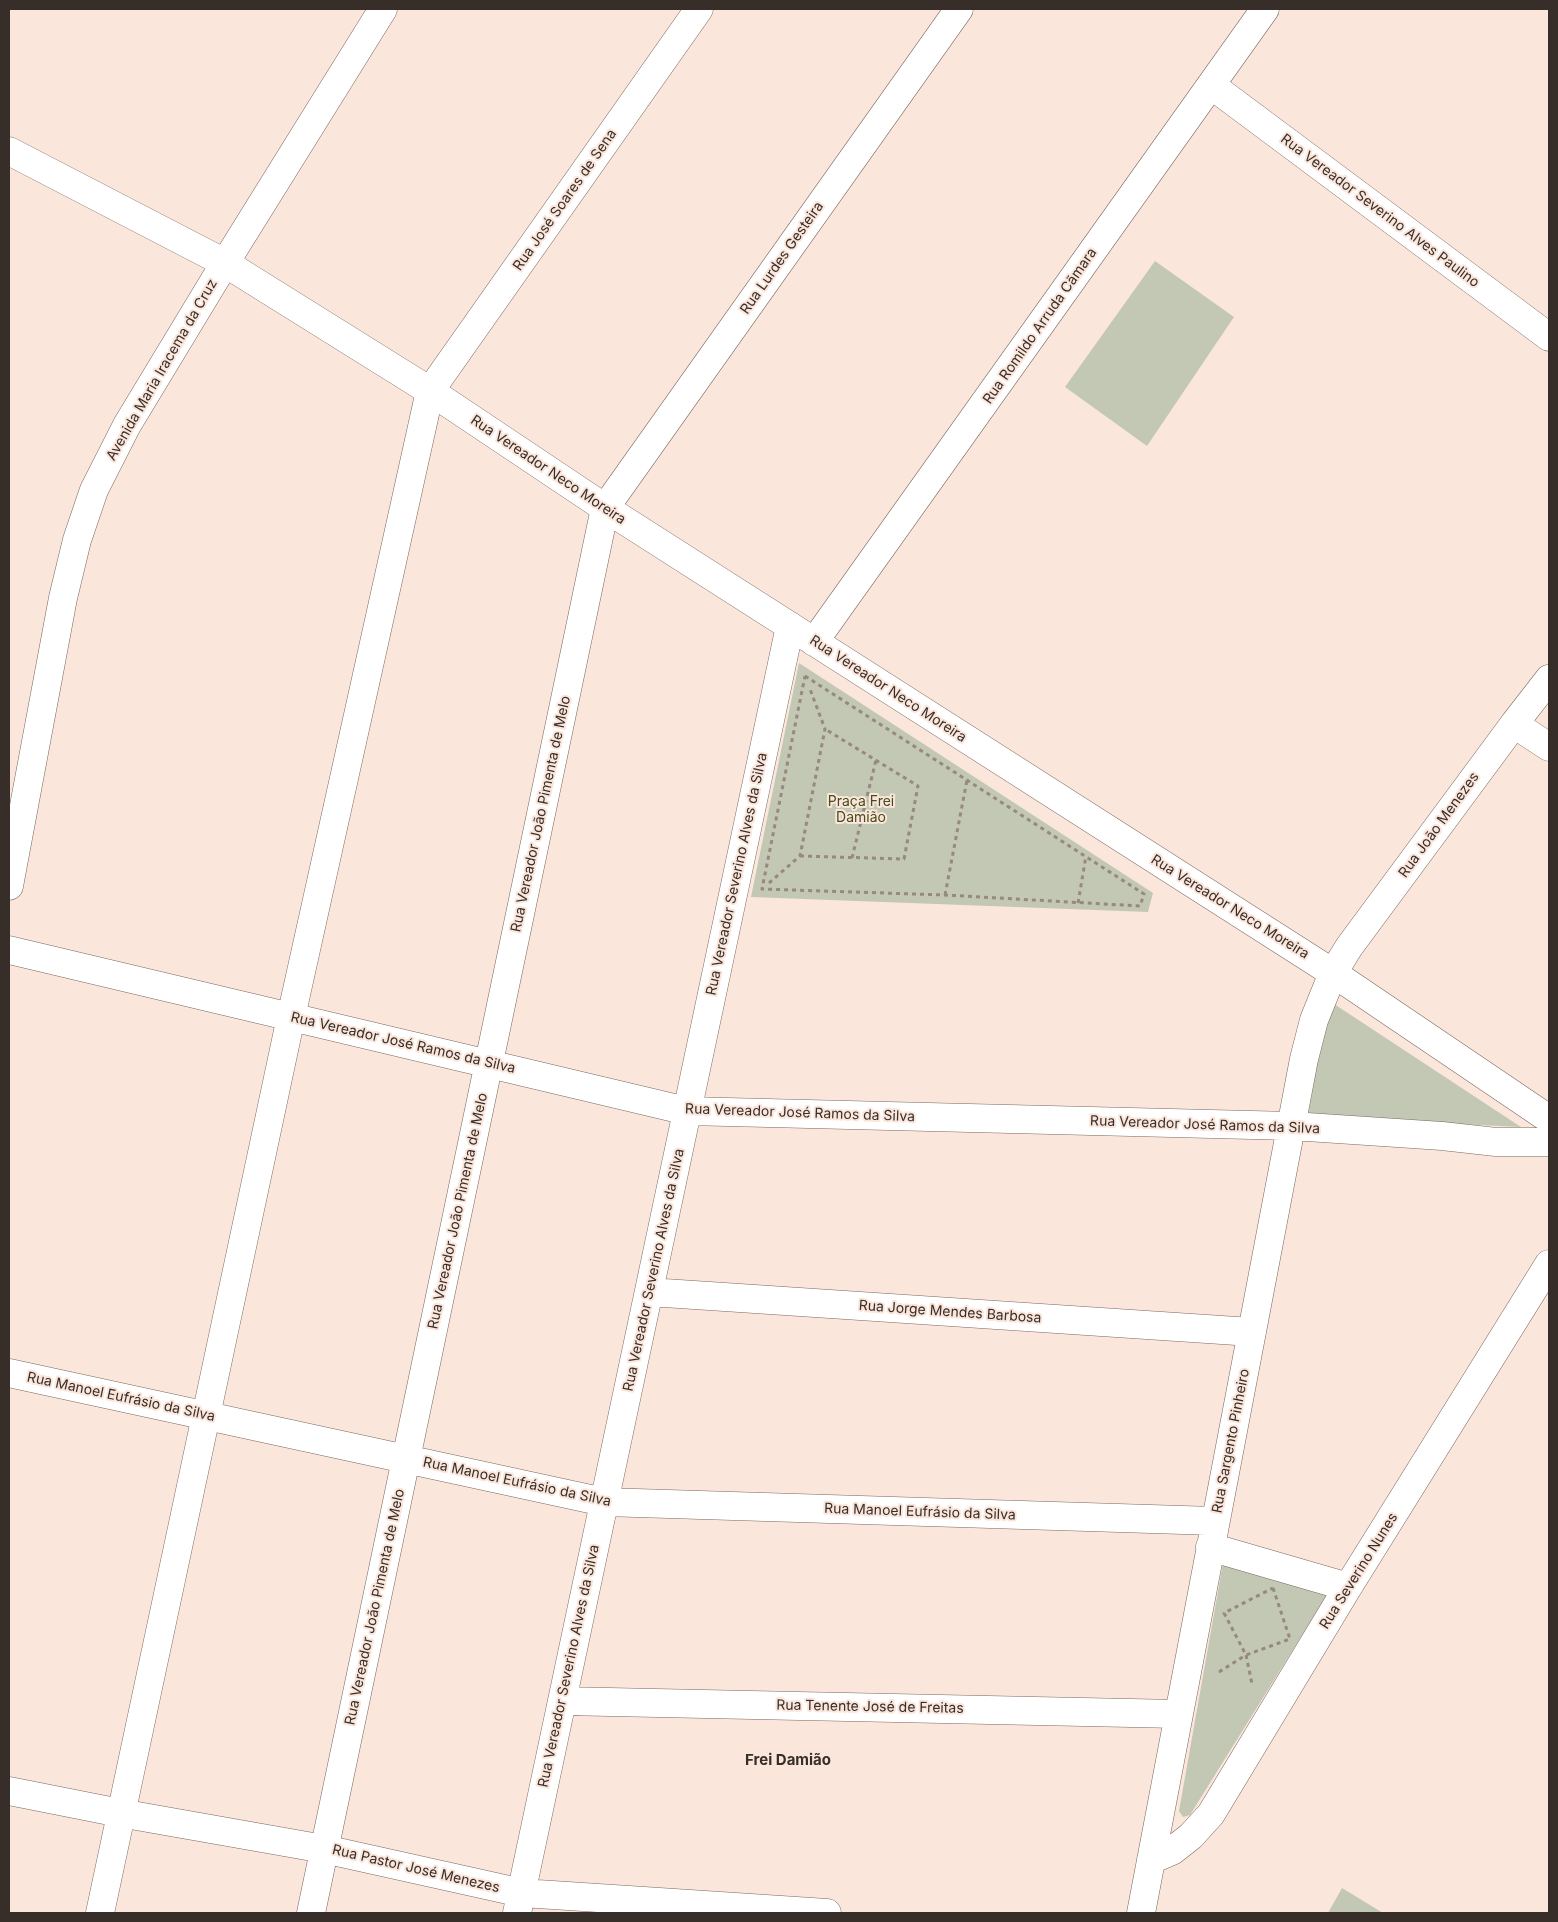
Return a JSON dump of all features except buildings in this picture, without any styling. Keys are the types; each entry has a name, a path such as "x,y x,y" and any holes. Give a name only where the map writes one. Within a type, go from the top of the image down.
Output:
{"street":[{"name":"Avenida Maria Iracema da Cruz","path":"9,886 63,598 77,540 94,490 127,425 383,9"},
{"name":"Rua José Soares de Sena","path":"430,391 699,9"},
{"name":"Rua Lurdes Gesteira","path":"604,508 959,9"},
{"name":"Rua Romildo Arruda Cãmara","path":"814,642 1265,9"},
{"name":"Rua Vereador Severino Alves Paulino","path":"1211,84 1549,337"},
{"name":"Rua Vereador Neco Moreira","path":"9,151 225,264 430,391 604,508 1333,973 1549,1118"},
{"path":"100,1913 291,1017 430,391"},
{"name":"Rua Vereador João Pimenta de Melo","path":"311,1913 604,508"},
{"name":"Rua Vereador Severino Alves da Silva","path":"520,1903 790,626"},
{"name":"Rua João Menezes","path":"1333,973 1349,947 1549,679"},
{"path":"1514,724 1549,747"},
{"name":"Rua Vereador José Ramos da Silva","path":"9,950 687,1111 1292,1126 1442,1136 1496,1142 1549,1142"},
{"name":"Rua Sargento Pinheiro","path":"1141,1913 1292,1126 1314,1020 1333,973"},
{"name":"Rua Severino Nunes","path":"1151,1860 1172,1851 1185,1841 1211,1814 1348,1587 1549,1264"},
{"name":"Rua Jorge Mendes Barbosa","path":"649,1292 1252,1332"},
{"name":"Rua Manoel Eufrásio da Silva","path":"9,1373 604,1502 1213,1534 1348,1587"},
{"name":"Rua Tenente José de Freitas","path":"562,1701 1178,1714"},
{"name":"Rua Pastor José Menezes","path":"9,1791 120,1813 324,1849 520,1903 827,1913"}],"path":[{"path":"762,889 800,856 825,729 805,676"},
{"path":"762,889 945,895 1140,906 1144,894 805,676"},
{"path":"762,889 805,676"},
{"path":"800,856 904,859 918,786 825,729"},
{"path":"852,858 876,760"},
{"path":"945,895 967,780"},
{"path":"1078,903 1086,856"},
{"path":"1264,1586 1280,1591"},
{"path":"1224,1613 1272,1588"},
{"path":"1272,1588 1290,1639"},
{"path":"1223,1622 1226,1604"},
{"path":"1224,1613 1246,1655 1252,1688"},
{"path":"1285,1647 1294,1631"},
{"path":"1212,1677 1246,1655 1290,1639"}],"green space":[{"path":"1155,261 1234,317 1147,446 1065,387"},
{"name":"Praça Frei Damião","path":"799,663 1153,893 1148,912 751,897"},
{"path":"1328,1000 1521,1127 1308,1117"},
{"path":"1223,1563 1327,1595 1190,1815 1183,1817 1179,1811"},
{"path":"1342,1888 1383,1913 1328,1913"}],"district":[{"name":"Frei Damião","path":"788,1760"}]}
